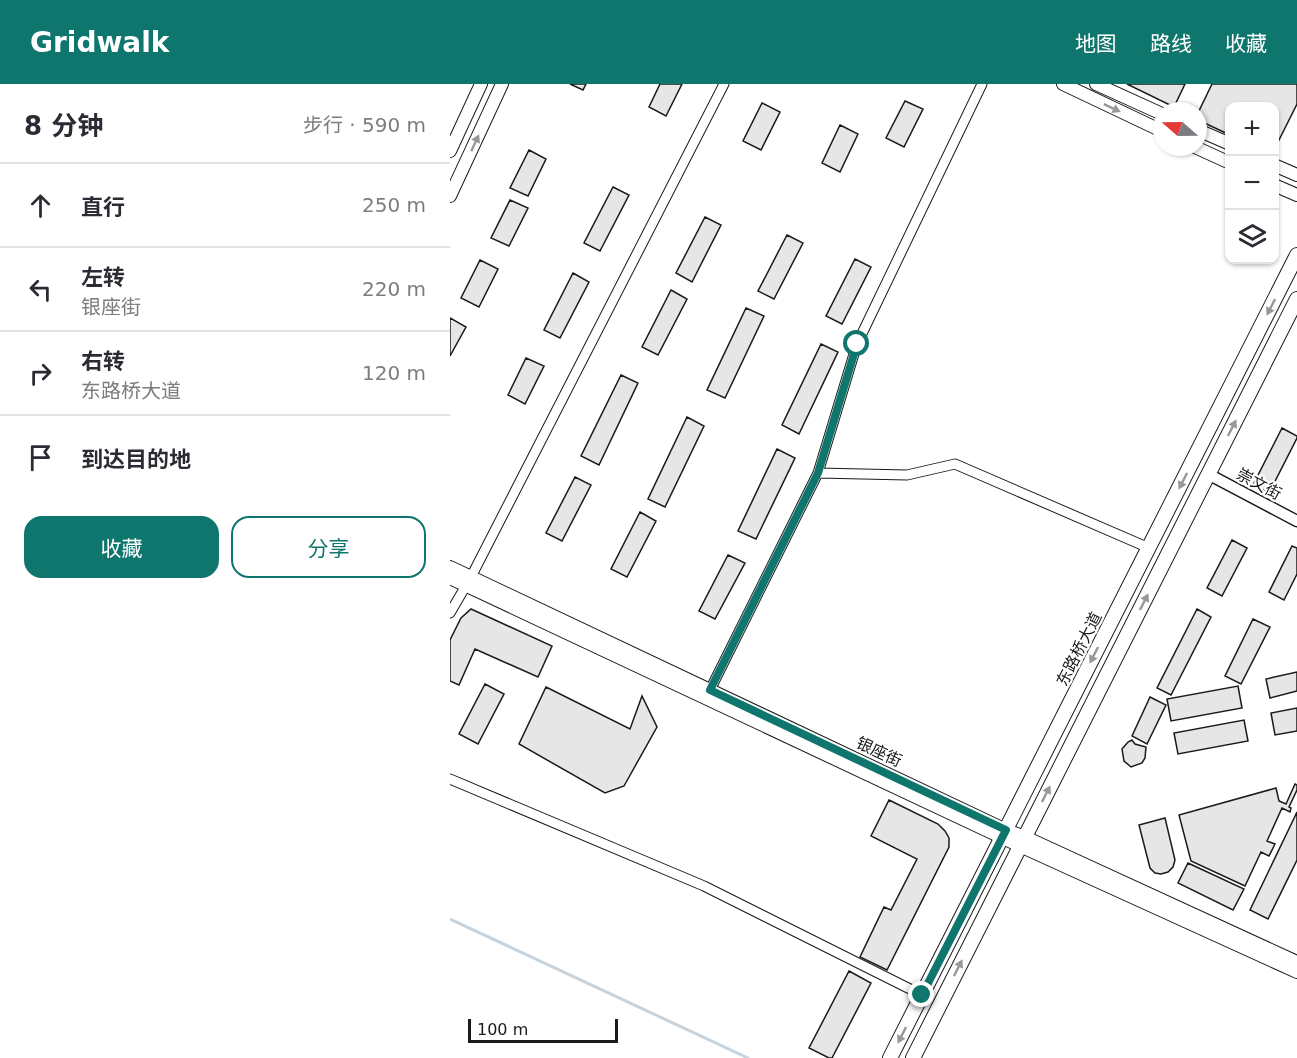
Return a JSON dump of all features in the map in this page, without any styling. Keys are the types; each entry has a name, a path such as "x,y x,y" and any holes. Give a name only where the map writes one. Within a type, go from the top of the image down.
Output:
{"main road":[{"path":"450,151 481,84"},
{"path":"450,196 502,84"},
{"path":"1063,84 1153,127"},
{"path":"1096,84 1153,110"},
{"path":"1207,134 1225,142"},
{"path":"1207,152 1225,161"},
{"path":"1279,167 1297,175"},
{"path":"1279,187 1297,195"},
{"name":"东路桥大道","path":"890,1058 1297,255"},
{"path":"913,1058 1297,298"},
{"name":"银座街","path":"450,567 469,581 710,690 1004,834 1297,962"},
{"path":"450,578 469,581 1004,834"},
{"path":"1022,841 1297,972"}],"street":[{"path":"450,613 469,581 724,84"},
{"path":"710,690 818,473 857,344 982,84"},
{"path":"818,473 907,475 955,464 1149,548"},
{"name":"崇文街","path":"1208,474 1297,521"},
{"path":"450,779 704,886 922,995"}],"building":[{"path":"570,84 586,84 583,90"},
{"path":"660,84 682,84 666,116 649,107"},
{"path":"1127,84 1185,84 1176,102 1164,102"},
{"path":"1212,84 1297,84 1297,104 1279,140 1279,102 1225,102 1225,133 1207,124 1207,102 1203,102"},
{"path":"905,101 923,109 904,147 886,138"},
{"path":"762,103 780,112 761,150 743,141"},
{"path":"840,125 858,134 840,172 822,163"},
{"path":"529,150 546,159 528,196 510,188"},
{"path":"613,187 629,195 600,251 584,243"},
{"path":"510,200 528,208 509,246 491,238"},
{"path":"705,217 721,225 692,282 676,273"},
{"path":"787,235 803,243 774,299 758,291"},
{"path":"855,259 871,267 842,324 826,316"},
{"path":"480,260 498,269 479,307 461,298"},
{"path":"573,273 589,282 560,338 544,330"},
{"path":"671,290 687,299 658,355 642,347"},
{"path":"746,308 764,316 725,398 707,390"},
{"path":"450,318 466,327 450,356"},
{"path":"821,344 838,352 799,434 782,425"},
{"path":"526,358 544,366 525,404 508,395"},
{"path":"621,375 638,383 599,465 581,456"},
{"path":"687,417 704,426 665,507 648,499"},
{"path":"1282,428 1297,438 1269,493 1253,485"},
{"path":"777,449 795,458 756,539 738,531"},
{"path":"575,477 591,485 562,541 546,533"},
{"path":"640,512 656,521 627,577 611,569"},
{"path":"1232,540 1247,548 1222,596 1207,588"},
{"path":"1292,546 1297,548 1297,574 1284,600 1269,592"},
{"path":"728,555 745,563 715,619 699,611"},
{"path":"471,609 552,646 538,677 475,649 459,685 450,681 450,640 461,618"},
{"path":"1197,609 1211,617 1171,695 1157,688"},
{"path":"1253,619 1270,627 1241,684 1225,676"},
{"path":"1297,672 1297,691 1270,698 1266,679"},
{"path":"485,684 504,694 478,744 459,734"},
{"path":"1238,686 1242,708 1171,721 1167,699"},
{"path":"546,687 630,729 642,696 657,727 624,786 605,793 519,744"},
{"path":"1150,697 1166,705 1147,744 1132,736"},
{"path":"1297,708 1297,731 1275,735 1271,713"},
{"path":"1244,720 1248,741 1178,754 1174,733"},
{"path":"1132,740 1135,744 1146,747 1142,763 1131,767 1124,761 1122,749"},
{"path":"1295,784 1297,790 1289,807 1290,812 1282,808 1267,841 1275,844 1269,856 1261,852 1245,886 1191,861 1179,815 1276,788 1279,801 1286,804"},
{"path":"889,800 938,824 949,838 949,847 887,970 860,957 884,907 891,910 917,859 871,836"},
{"path":"1297,812 1297,860 1268,919 1250,910"},
{"path":"1165,818 1175,860 1168,872 1161,874 1155,873 1150,868 1139,825"},
{"path":"1188,863 1244,889 1233,910 1178,883"},
{"path":"849,971 871,983 832,1058 829,1058 809,1048"}],"waterway":[{"path":"450,919 748,1058"}],"route":[{"path":"857,344 818,473 710,690 1006,830 922,995"}]}
